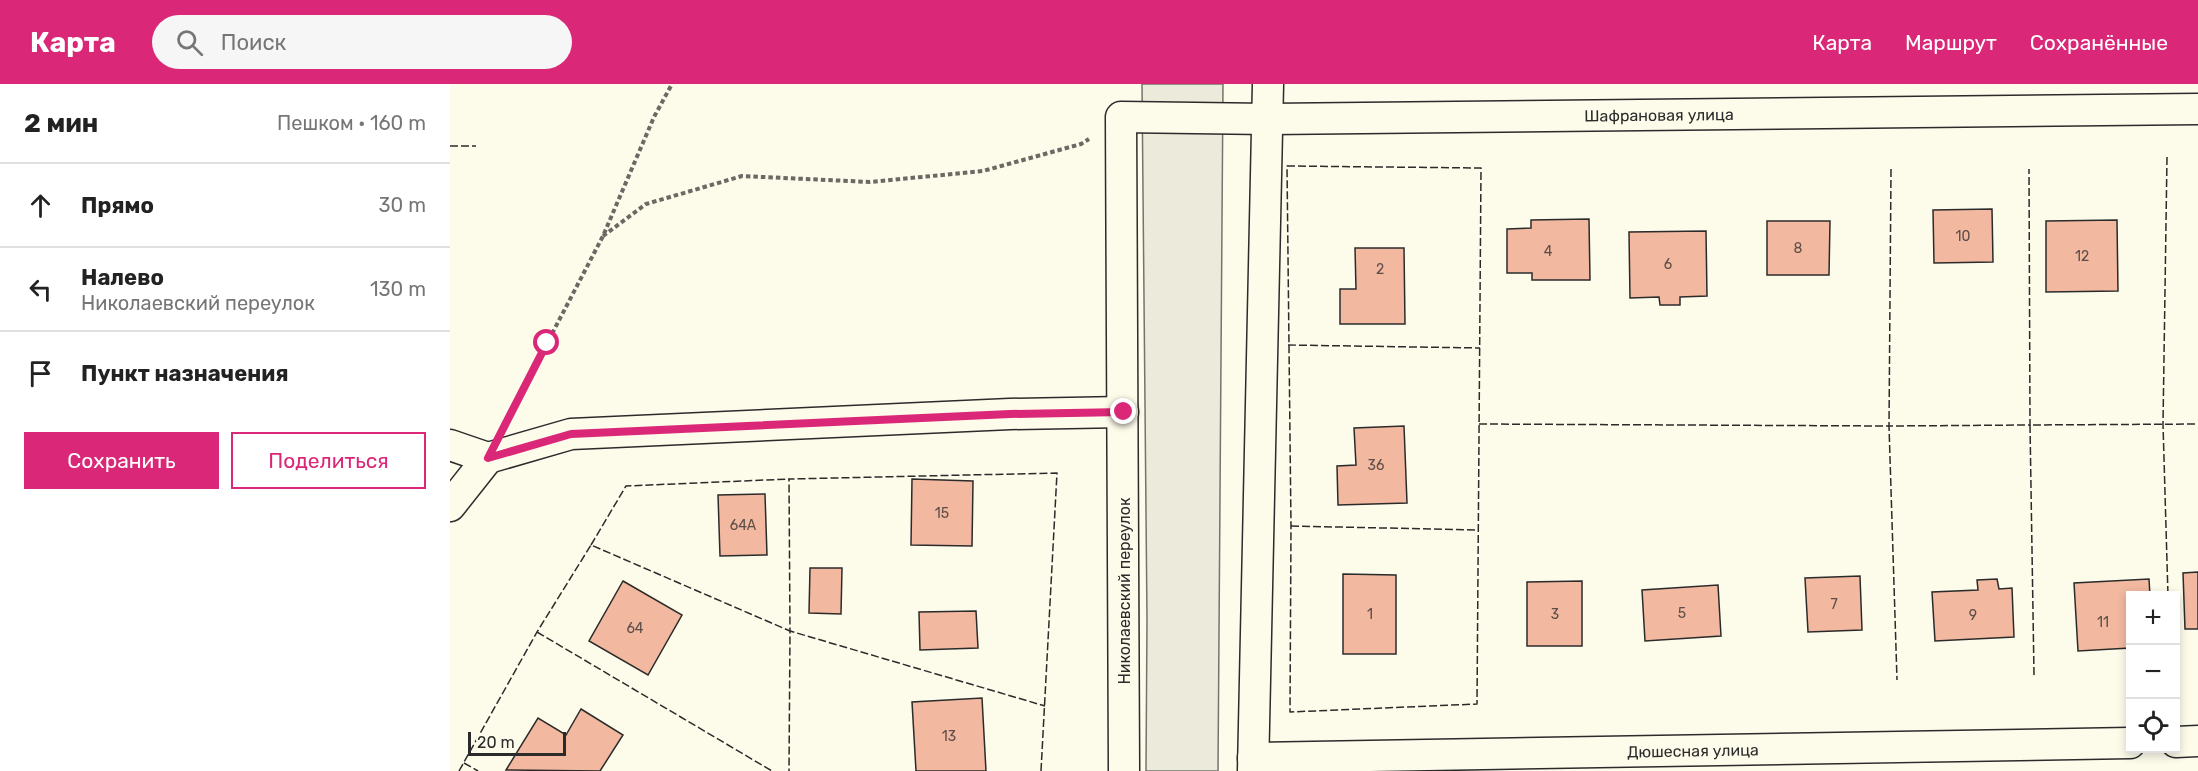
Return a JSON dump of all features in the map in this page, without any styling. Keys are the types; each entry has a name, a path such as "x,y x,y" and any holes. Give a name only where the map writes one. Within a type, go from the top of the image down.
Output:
{"street":[{"path":"1253,765 1268,84"},
{"name":"Шафрановая улица","path":"1121,117 1268,119 2198,109"},
{"name":"Николаевский переулок","path":"1121,117 1124,771"},
{"path":"450,445 488,458 571,434 1010,414 1124,412"},
{"path":"450,506 488,458"},
{"path":"2180,742 2198,741"},
{"name":"Дюшесная улица","path":"1253,765 2126,743"}],"path":[{"path":"488,458 603,236 654,117 672,84"},
{"path":"603,236 646,204 742,176 870,182 983,171 1081,144 1121,117"}],"shaded area":[{"path":"1142,84 1223,84 1218,771 1146,771 1147,619"}],"building":[{"path":"1992,209 1993,262 1934,263 1933,210"},
{"path":"1589,219 1590,280 1532,280 1532,273 1507,273 1507,229 1531,228 1531,220"},
{"path":"2117,220 2118,291 2046,292 2046,221"},
{"path":"1767,221 1830,221 1829,275 1767,275"},
{"path":"1706,231 1707,296 1680,297 1680,305 1660,305 1659,297 1630,298 1629,232"},
{"path":"1355,248 1404,248 1405,324 1340,324 1340,289 1356,289"},
{"path":"1404,426 1407,503 1338,505 1337,466 1356,465 1354,428"},
{"path":"912,479 973,481 972,546 911,545"},
{"path":"765,494 767,555 720,556 718,495"},
{"path":"810,568 842,568 841,614 809,613"},
{"path":"2198,572 2198,629 2185,629 2183,573"},
{"path":"1343,574 1396,575 1396,654 1343,654"},
{"path":"1860,576 1862,630 1808,632 1805,578"},
{"path":"1997,579 1999,589 2012,588 2014,637 1935,641 1932,592 1978,590 1977,580"},
{"path":"2149,579 2150,591 2126,591 2126,648 2078,651 2074,583"},
{"path":"623,581 682,615 648,675 589,641"},
{"path":"1582,581 1582,646 1527,646 1527,582"},
{"path":"1718,585 1721,636 1645,641 1642,590"},
{"path":"976,611 978,648 920,650 919,612"},
{"path":"982,698 986,771 916,771 912,702"},
{"path":"581,709 623,735 600,771 506,770 538,718 566,735"}],"fence":[{"path":"450,146 476,146"},
{"path":"2167,157 2163,424 2168,591"},
{"path":"1287,166 1481,168 1477,704 1290,712 1291,526 1287,166"},
{"path":"1891,169 1889,426 2030,425 2029,169"},
{"path":"1288,345 1480,348"},
{"path":"1479,424 1889,426 1897,680"},
{"path":"2034,675 2030,425 2198,424"},
{"path":"1041,771 1057,473 789,479 790,631 1045,706"},
{"path":"591,545 626,486 789,479"},
{"path":"1291,526 1478,530"},
{"path":"459,771 537,632 591,545 790,631 789,771"},
{"path":"537,632 772,771"},
{"path":"464,763 478,771"}],"route":[{"path":"547,343 488,458 571,434 1010,414 1124,412"}]}
